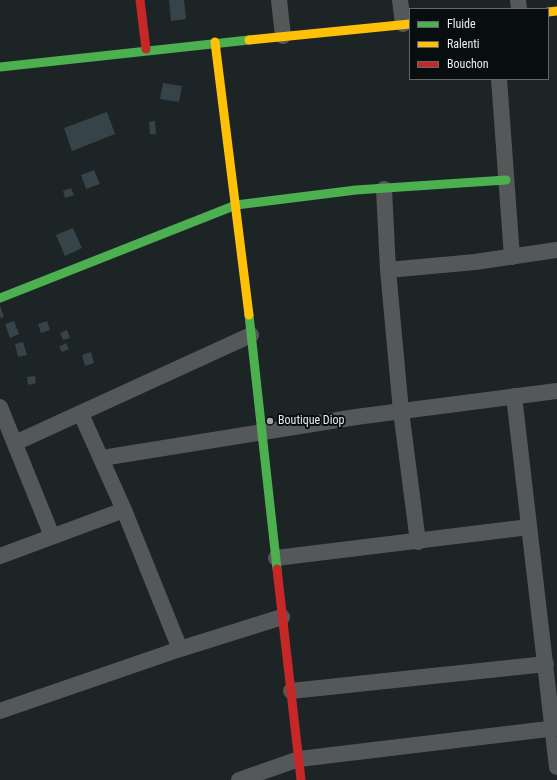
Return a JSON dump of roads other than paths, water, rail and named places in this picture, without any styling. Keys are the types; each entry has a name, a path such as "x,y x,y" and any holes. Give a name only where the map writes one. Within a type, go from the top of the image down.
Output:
{"street":[{"path":"140,0 146,49"},
{"path":"279,0 283,36"},
{"path":"0,67 146,49 406,24 400,0"},
{"path":"215,42 236,205 301,780"},
{"path":"499,80 512,256"},
{"path":"0,298 236,205 319,194 506,180"},
{"path":"384,189 388,270 401,411 418,542"},
{"path":"388,270 557,250"},
{"path":"15,443 251,335"},
{"path":"102,458 401,411 557,391"},
{"path":"514,396 555,728 557,767"},
{"path":"0,407 52,536"},
{"path":"81,414 124,510 180,649"},
{"path":"0,556 124,510"},
{"path":"276,558 418,542 529,527"},
{"path":"0,712 180,649 282,618"},
{"path":"291,691 546,664"},
{"path":"238,780 299,759 555,728"}],"place":[{"name":"Boutique Diop","path":"270,421"}]}
